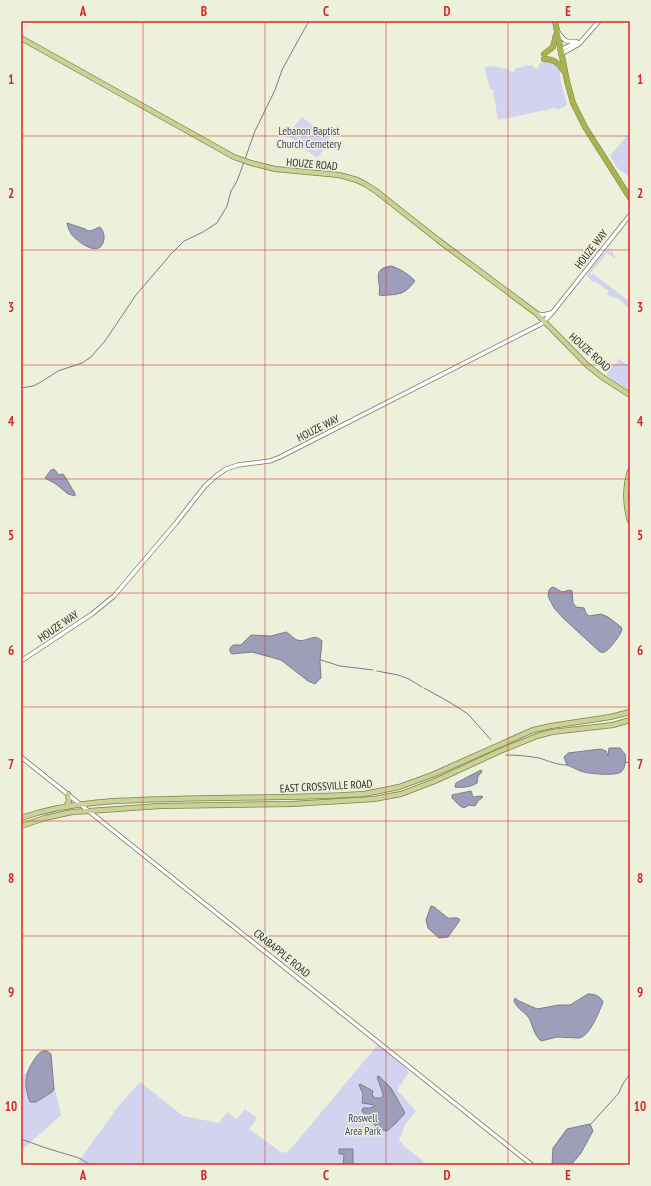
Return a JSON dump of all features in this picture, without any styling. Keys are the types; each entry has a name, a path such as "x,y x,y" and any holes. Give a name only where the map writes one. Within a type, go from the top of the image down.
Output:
{"highway":[{"path":"555,21 570,96 578,115 630,198"},
{"path":"556,30 553,46 544,57 557,62 566,78"}],"main road":[{"name":"HOUZE ROAD","path":"21,38 234,157 275,170 339,175 352,178 376,191 427,232 537,314 587,365 630,395"},
{"path":"630,471 626,493 630,520"},
{"name":"EAST CROSSVILLE ROAD","path":"21,818 80,804 139,800 316,796 377,792 399,787 432,775 533,730 610,717 630,712"},
{"name":"EAST CROSSVILLE ROAD","path":"21,826 45,818 72,812 160,806 292,804 374,799 401,794 435,781 500,751 537,736 552,732 613,725 630,720"},
{"path":"66,807 69,801 68,794"}],"street":[{"path":"561,52 575,47 599,21"},
{"path":"556,30 565,40 577,42"},
{"path":"561,52 581,41"},
{"name":"HOUZE WAY","path":"21,661 92,614 114,596 176,523 205,486 221,472 238,465 270,461 280,457 534,328 552,313 630,216"},
{"path":"537,314 543,315 552,313"},
{"name":"CRABAPPLE ROAD","path":"21,757 532,1165"}],"green space":[{"path":"551,61 559,65 561,83 567,104 566,106 557,110 555,108 498,120 493,89 490,89 485,67 490,66 508,69 510,72 514,72 516,68 532,65 536,69 540,63"},
{"name":"Lebanon Baptist Church Cemetery","path":"302,117 331,140 317,158 287,135"},
{"path":"630,132 630,177 618,169 610,156"},
{"path":"609,248 611,249 609,252 610,253 612,250 615,258 607,253 592,271 593,273 591,272 590,274 594,274 630,301 630,309 618,299 608,295 608,291 595,281 592,282 587,275"},
{"path":"619,359 630,366 630,391 606,375"},
{"name":"Roswell Area Park","path":"380,1042 409,1072 397,1090 416,1111 405,1125 399,1140 405,1147 428,1165 76,1165 117,1108 140,1082 183,1116 219,1123 227,1112 237,1119 245,1109 257,1118 249,1129 282,1153 289,1151"},
{"path":"47,1054 61,1115 21,1151 21,1077"}],"shaded area":[{"path":"67,223 88,231 100,227 104,234 102,245 99,248 94,249 84,245 72,235"},
{"path":"391,266 404,272 415,281 407,290 401,293 379,295 379,273 381,270"},
{"path":"54,469 59,475 63,474 75,493 75,496 68,494 56,484 45,478 51,470"},
{"path":"552,587 562,592 572,591 573,603 576,607 584,608 589,616 601,614 608,617 621,627 622,630 620,635 608,650 600,652 554,608 548,596 549,590"},
{"path":"286,632 297,640 301,641 316,637 322,641 320,662 321,678 315,684 308,681 281,660 252,652 232,654 230,652 230,648 233,645 241,645 251,635 271,636"},
{"path":"609,748 620,748 625,754 625,766 621,772 614,774 603,774 582,771 567,765 564,757 568,753 601,749 606,751 608,756"},
{"path":"481,770 482,772 478,776 477,783 466,787 455,787 456,783"},
{"path":"471,791 474,797 483,797 475,806 469,805 464,808 452,798 452,795"},
{"path":"431,906 448,918 456,918 460,920 448,937 439,938 428,928 426,920"},
{"path":"588,994 597,996 603,1002 597,1017 587,1033 579,1038 557,1037 541,1041 535,1033 529,1018 517,1007 514,1001 515,998 537,1009 559,1005 570,1005"},
{"path":"43,1051 47,1051 51,1054 54,1089 52,1092 36,1102 30,1102 26,1085 28,1070 34,1060"},
{"path":"379,1076 391,1088 405,1113 387,1131 377,1127 372,1122 372,1118 368,1119 362,1111 363,1108 375,1106 362,1103 363,1094 359,1085 360,1084 373,1091 372,1095 375,1098 381,1098 383,1094 377,1077"},
{"path":"590,1124 593,1131 581,1153 571,1165 552,1165 553,1148 567,1129"},
{"path":"339,1149 353,1149 353,1165 343,1165 344,1154 339,1154"}],"waterway":[{"path":"245,159 255,131 275,90 282,70 309,21"},
{"path":"21,388 33,386 58,371 82,363 91,357 105,341 136,295 171,254 184,241 217,223 227,206 231,191 237,181 244,162"},
{"path":"321,660 340,666 373,670"},
{"path":"377,671 398,675 409,679 422,687"},
{"path":"424,688 468,714 491,740"},
{"path":"506,755 535,757 556,764 567,765"},
{"path":"625,762 630,763"},
{"path":"590,1125 618,1094 630,1074"},
{"path":"21,1139 79,1158 91,1165"}]}
